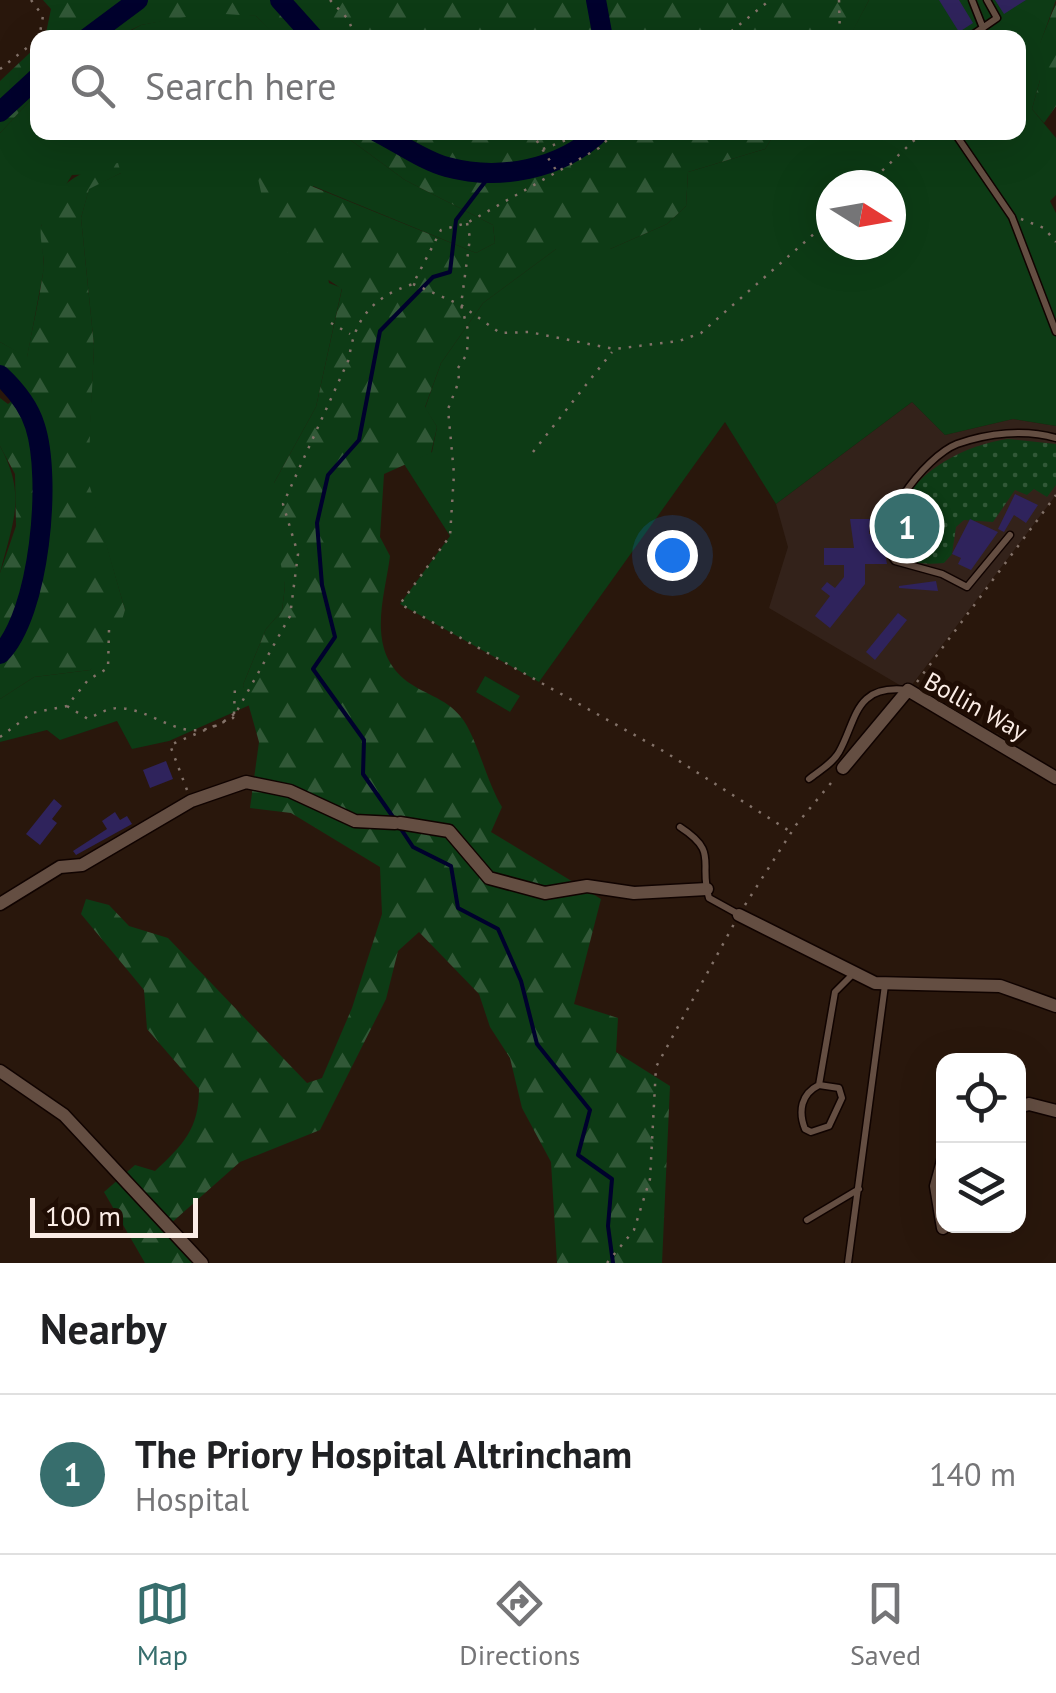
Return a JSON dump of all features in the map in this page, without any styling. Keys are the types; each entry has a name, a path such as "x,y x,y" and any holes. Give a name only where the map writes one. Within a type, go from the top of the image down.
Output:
{"street":[{"name":"Bollin Way","path":"843,768 909,690 1056,778"},
{"path":"0,904 60,867 82,865 191,801 246,782 290,791 354,820 449,831 489,878 546,893 587,886 634,893 706,890"},
{"path":"739,915 852,975 886,984 1000,986 1056,1006"},
{"path":"0,1071 64,1116 202,1263"},
{"path":"1026,1105 1056,1110"}],"lane":[{"path":"972,0 973,12 983,28"},
{"path":"980,30 997,18 987,0"},
{"path":"959,140 1012,217 1056,332"},
{"path":"1010,535 967,588 942,574 895,561 886,545 890,519 902,498 942,453 955,445 1007,434 1056,438"},
{"path":"809,779 838,753 849,720 863,701 887,690 909,690"},
{"path":"680,828 702,843 707,853 706,890 715,904 739,915"},
{"path":"819,1085 839,1088 842,1098 828,1126 811,1132 801,1120 801,1108 806,1094 819,1085 835,992 852,975"},
{"path":"848,1263 886,984"},
{"path":"807,1220 860,1188"}],"path":[{"path":"31,0 44,16 40,30"},
{"path":"330,0 353,30"},
{"path":"733,30 770,0"},
{"path":"839,0 840,30"},
{"path":"0,68 30,44"},
{"path":"537,140 557,172"},
{"path":"544,151 569,140"},
{"path":"67,706 88,719 116,708 188,731 216,726 234,716 290,616 298,554 283,504 349,359 352,334 382,294 412,284 441,230 468,223 607,140"},
{"path":"883,170 915,140"},
{"path":"1012,217 1044,228 1056,242"},
{"path":"468,223 460,305 468,330 467,354 458,368 459,382 448,409 454,474 450,536 400,604 666,752 792,832"},
{"path":"412,284 460,305 500,332 529,332 614,349 679,342 701,334 816,232"},
{"path":"331,323 352,334"},
{"path":"533,452 614,349"},
{"path":"909,690 1056,494"},
{"path":"0,737 32,713 67,706 88,680 108,668 109,630"},
{"path":"234,716 235,686"},
{"path":"191,801 170,745 234,716"},
{"path":"608,1262 634,1230 650,1179 656,1067 739,915 792,832 843,768"}],"shaded area":[{"path":"912,402 945,435 1013,419 1056,426 1056,495 908,690 769,608 788,547 776,504"}],"green space":[{"path":"43,0 869,0 853,30 269,30 256,16 209,13 131,30 47,30 51,9"},
{"path":"869,0 1056,0 1040,44 1040,80 1032,109 1056,138 1056,195 1050,201 1056,213 1056,426 1013,419 945,435 912,402 776,504 725,422 539,682 400,604 450,536 404,464 432,452 437,427 425,408 441,363 483,303 556,249 610,249 667,224 686,206 688,172 765,149 771,140 1026,140 1026,30 853,30"},
{"path":"1056,3 1056,106 1044,123 1032,109 1040,80 1040,43"},
{"path":"215,10 256,16 270,30 132,30"},
{"path":"30,53 30,101 0,133 0,81"},
{"path":"30,101 30,140 351,140 405,180 493,225 495,243 476,253 313,186 329,283 342,288 316,407 274,483 285,586 282,611 266,629 243,685 250,705 169,741 132,749 117,721 60,740 47,730 0,742 0,699 34,677 90,670 125,610 87,480 94,346 81,218 89,188 121,173 72,175 41,226 44,268 27,358 0,342 0,133"},
{"path":"351,140 771,140 765,149 688,172 686,206 667,224 610,249 556,249 483,303 441,363 425,407 437,427 431,453 384,474 380,537 390,556 381,620 385,652 404,679 448,705 466,725 502,807 491,832 601,899 574,1004 618,1018 616,1052 670,1086 662,1263 557,1263 551,1162 522,1108 510,1058 490,1027 479,994 419,932 398,951 386,999 320,1130 240,1162 169,1225 202,1263 145,1263 104,1192 135,1165 155,1171 174,1153 192,1126 199,1089 147,1029 144,990 81,914 86,899 109,905 129,926 168,938 307,1083 322,1078 352,1008 382,914 380,867 291,813 250,808 259,742 243,685 266,629 282,611 285,586 272,518 274,483 316,407 342,289 272,242 257,174 289,177 476,253 495,243 493,225 405,180"},
{"path":"118,163 121,173 89,189 81,218 94,346 88,480 125,610 115,643 90,670 34,677 0,699 0,573 16,526 15,474 0,446 0,398 8,404 19,395 0,375 0,342 27,357 44,267 41,227 51,201 80,174"},
{"path":"1008,439 1056,444 1056,485 1047,497 1034,489 1027,495 1015,490 993,522 964,520 956,527 952,554 944,563 915,562 903,557 893,546 895,524 914,487 947,460"},
{"path":"0,446 13,479 15,509 0,573"},
{"path":"485,676 520,696 510,712 476,692"}],"building":[{"path":"939,0 959,0 973,23 958,30"},
{"path":"995,0 1026,0 1004,14"},
{"path":"1015,494 1038,505 1026,523 1014,515 1004,532 998,529"},
{"path":"850,519 870,519 869,534 881,534 887,564 865,564 865,584 830,628 815,616 830,596 821,589 827,582 835,588 844,577 844,565 824,565 824,548 854,548"},
{"path":"970,519 998,532 971,570 958,564 961,558 952,554"},
{"path":"936,581 938,591 899,588 899,586"},
{"path":"898,613 907,620 875,660 866,652"},
{"path":"166,761 173,779 150,788 143,770"},
{"path":"54,799 62,806 52,819 57,823 40,845 26,834"},
{"path":"115,812 120,820 127,816 132,824 76,855 73,851 107,829 102,821"}],"waterway":[{"path":"98,30 138,0"},
{"path":"280,0 307,30"},
{"path":"596,0 602,30"},
{"path":"0,112 30,84"},
{"path":"392,140 438,164 487,173 548,163 590,140"},
{"path":"393,817 363,774 364,740 313,669 335,637 322,585 317,523 328,475 359,440 380,331 433,277 450,272 456,220 491,174"},
{"path":"0,375 21,398 32,419 42,478 33,578 14,635 0,654"},
{"path":"401,829 413,847 451,866 458,908 498,929 521,981 537,1044 590,1110 578,1155 612,1179 608,1226 613,1263"}],"place":[{"name":"The Priory Hospital Altrincham","path":"907,526"}]}
